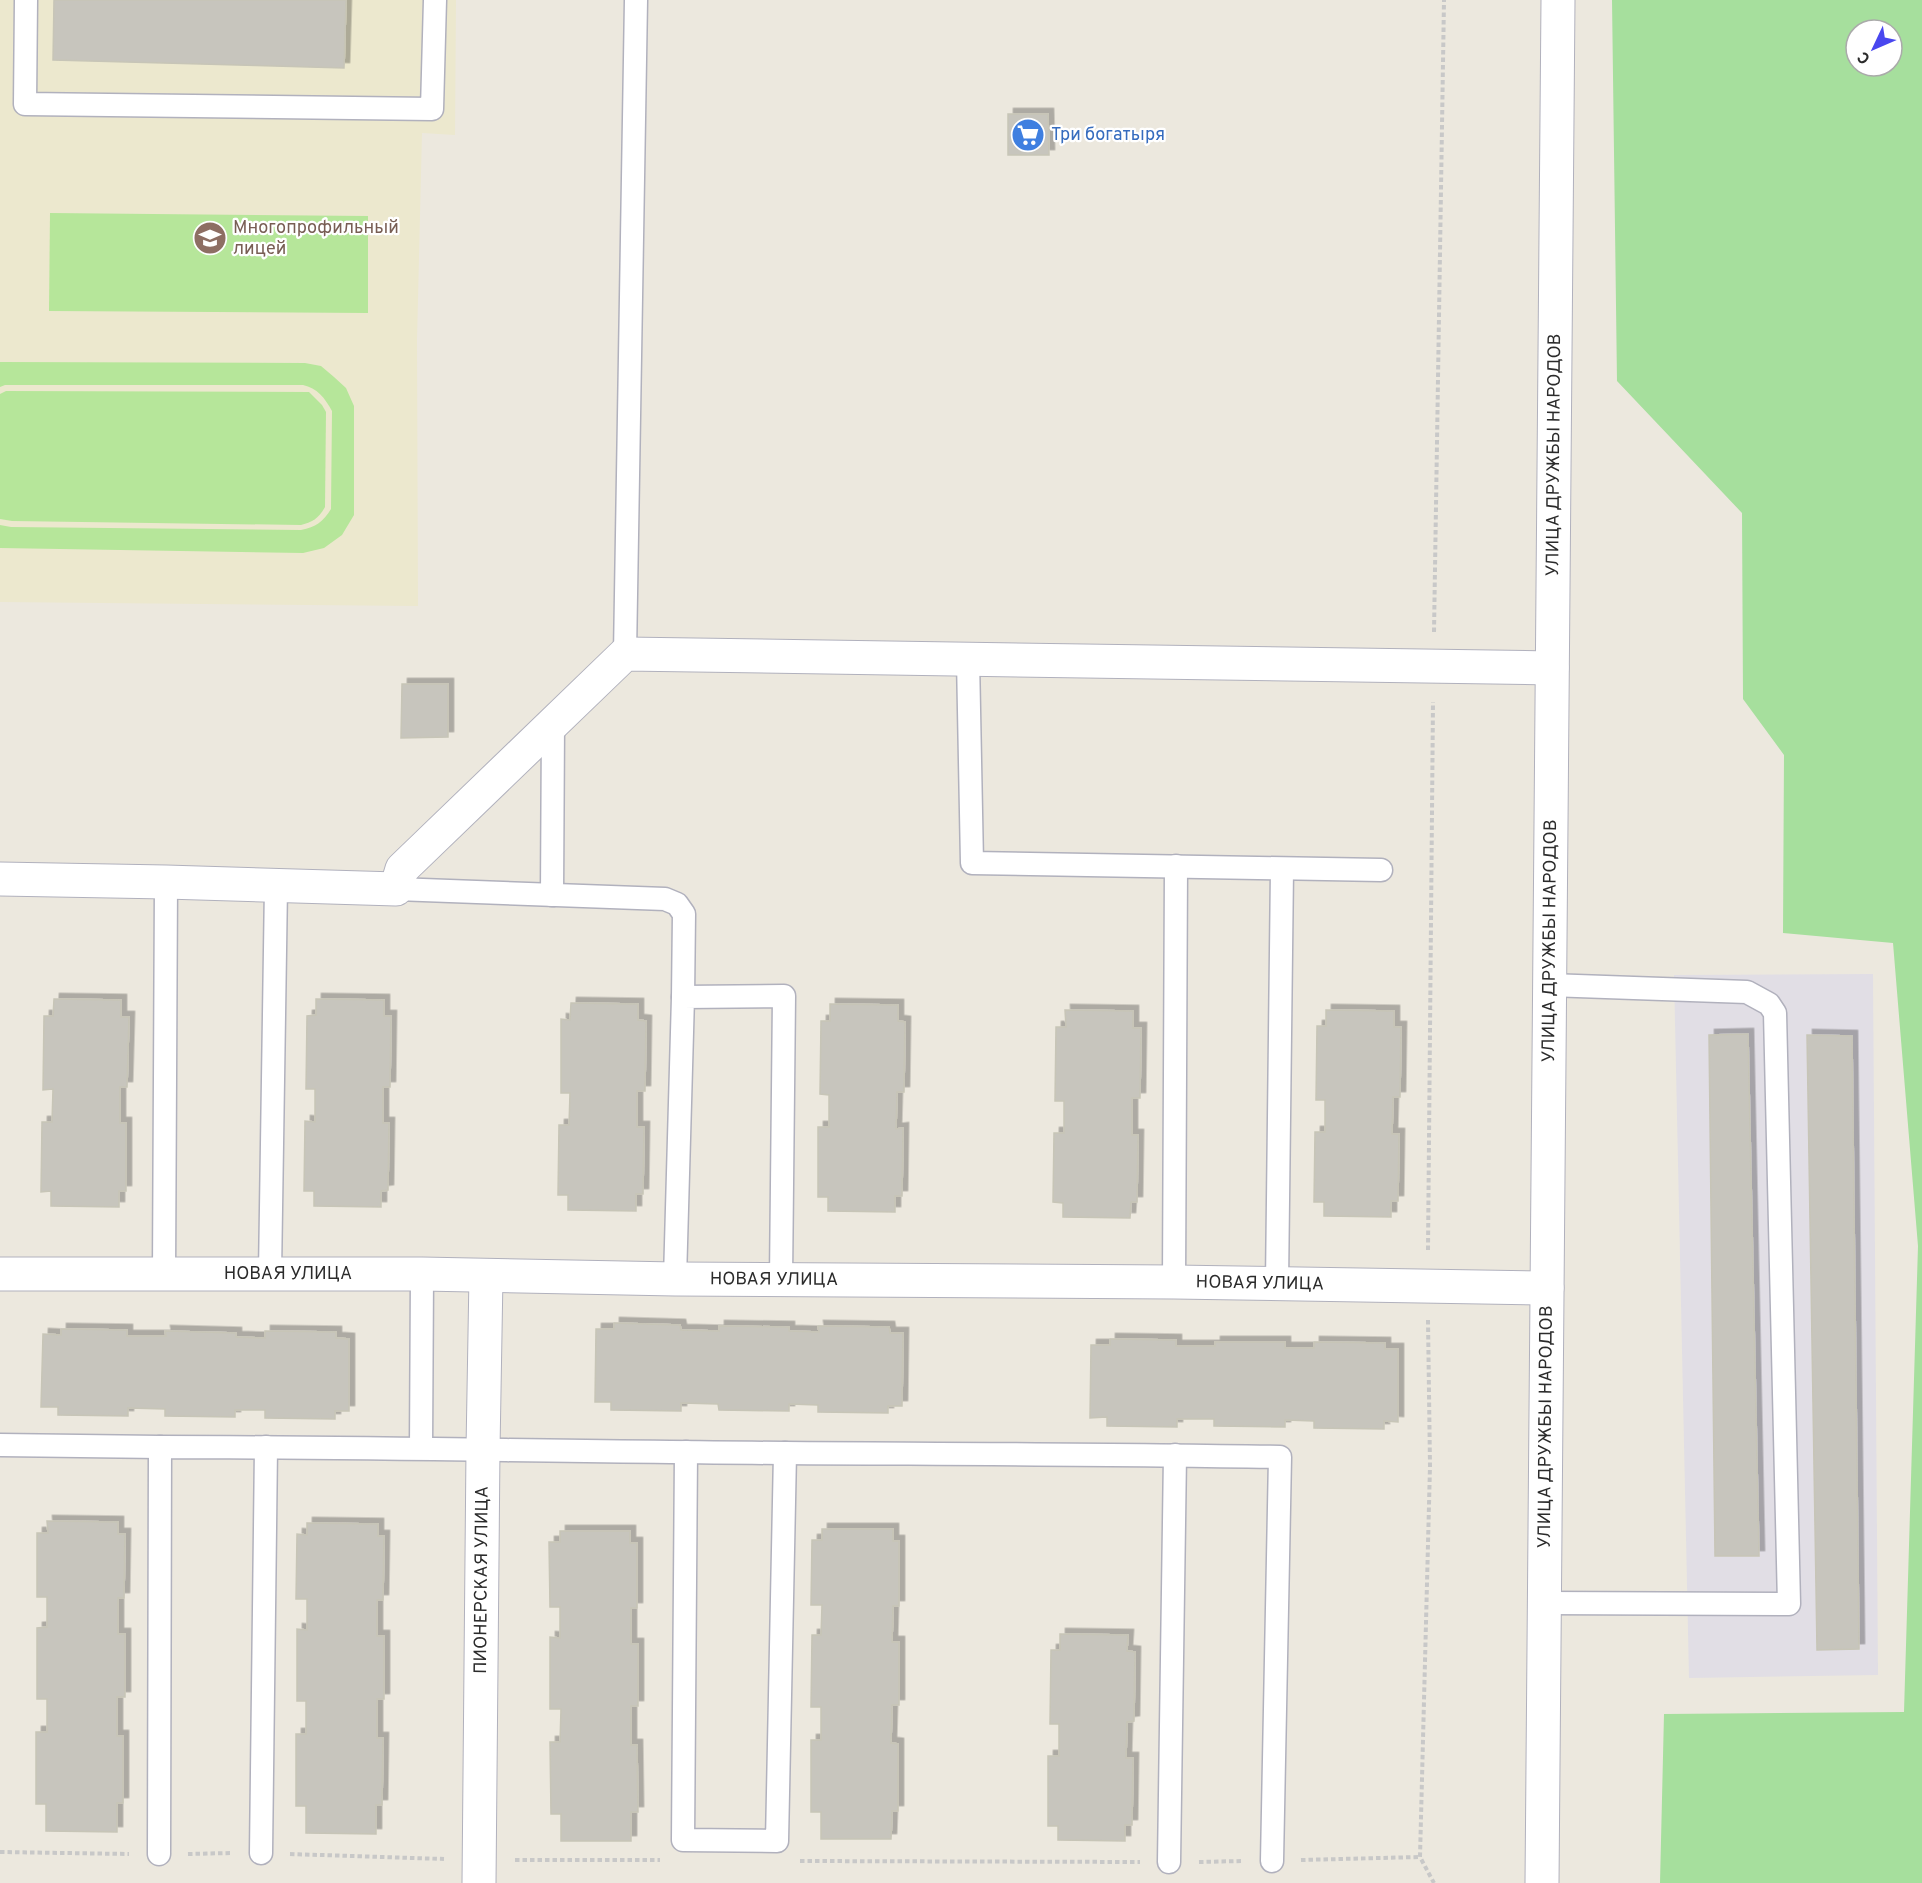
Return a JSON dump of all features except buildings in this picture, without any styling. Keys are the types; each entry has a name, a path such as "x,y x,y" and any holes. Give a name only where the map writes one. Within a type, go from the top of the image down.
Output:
{"street":[{"name":"УЛИЦА ДРУЖБЫ НАРОДОВ","path":"1542,1883 1558,0"},
{"path":"0,879 396,889 402,869 625,654 1552,668"},
{"name":"НОВАЯ УЛИЦА","path":"0,1274 422,1274 675,1279 1277,1283 1547,1288"},
{"name":"ПИОНЕРСКАЯ УЛИЦА","path":"479,1883 486,1276"}],"lane":[{"path":"26,0 25,104 432,109 435,0"},
{"path":"625,654 636,0"},
{"path":"968,659 972,863 1381,870"},
{"path":"552,895 553,723"},
{"path":"1174,1282 1176,866"},
{"path":"1277,1283 1282,869"},
{"path":"164,1275 166,882"},
{"path":"270,1273 276,886"},
{"path":"396,889 665,899 677,904 684,914 675,1279"},
{"path":"1544,1603 1789,1604 1774,1013 1769,1004 1747,992 1549,985"},
{"path":"683,997 784,996 781,1279"},
{"path":"421,1448 422,1274"},
{"path":"0,1445 1280,1457 1272,1861"},
{"path":"159,1854 160,1447"},
{"path":"261,1853 266,1447"},
{"path":"686,1452 682,1840 753,1841 777,1841 785,1453"},
{"path":"1169,1862 1174,1455"}],"path":[{"path":"1434,1883 1420,1857 1430,1466 1427,1286 1444,0"}],"shaded area":[{"name":"Многопрофильный лицей","path":"0,0 456,0 455,135 422,133 417,340 418,606 0,602"},
{"path":"1873,974 1878,1675 1689,1678 1674,975"}],"green space":[{"path":"1612,0 1922,0 1922,1883 1660,1883 1664,1714 1904,1712 1918,1246 1893,943 1783,933 1784,755 1743,699 1742,513 1617,381"},
{"path":"50,213 368,216 368,313 49,311"},
{"path":"0,362 305,363 321,366 346,388 354,406 354,515 342,535 324,548 303,553 0,548 0,525 11,527 301,530 311,527 322,521 331,509 332,411 320,394 303,385 5,385 0,387"},
{"path":"6,391 309,392 326,412 325,507 315,519 301,525 0,519 0,394"}],"place":[{"name":"Три богатыря","path":"1028,135"},
{"name":"Многопрофильный лицей","path":"210,238"}]}
